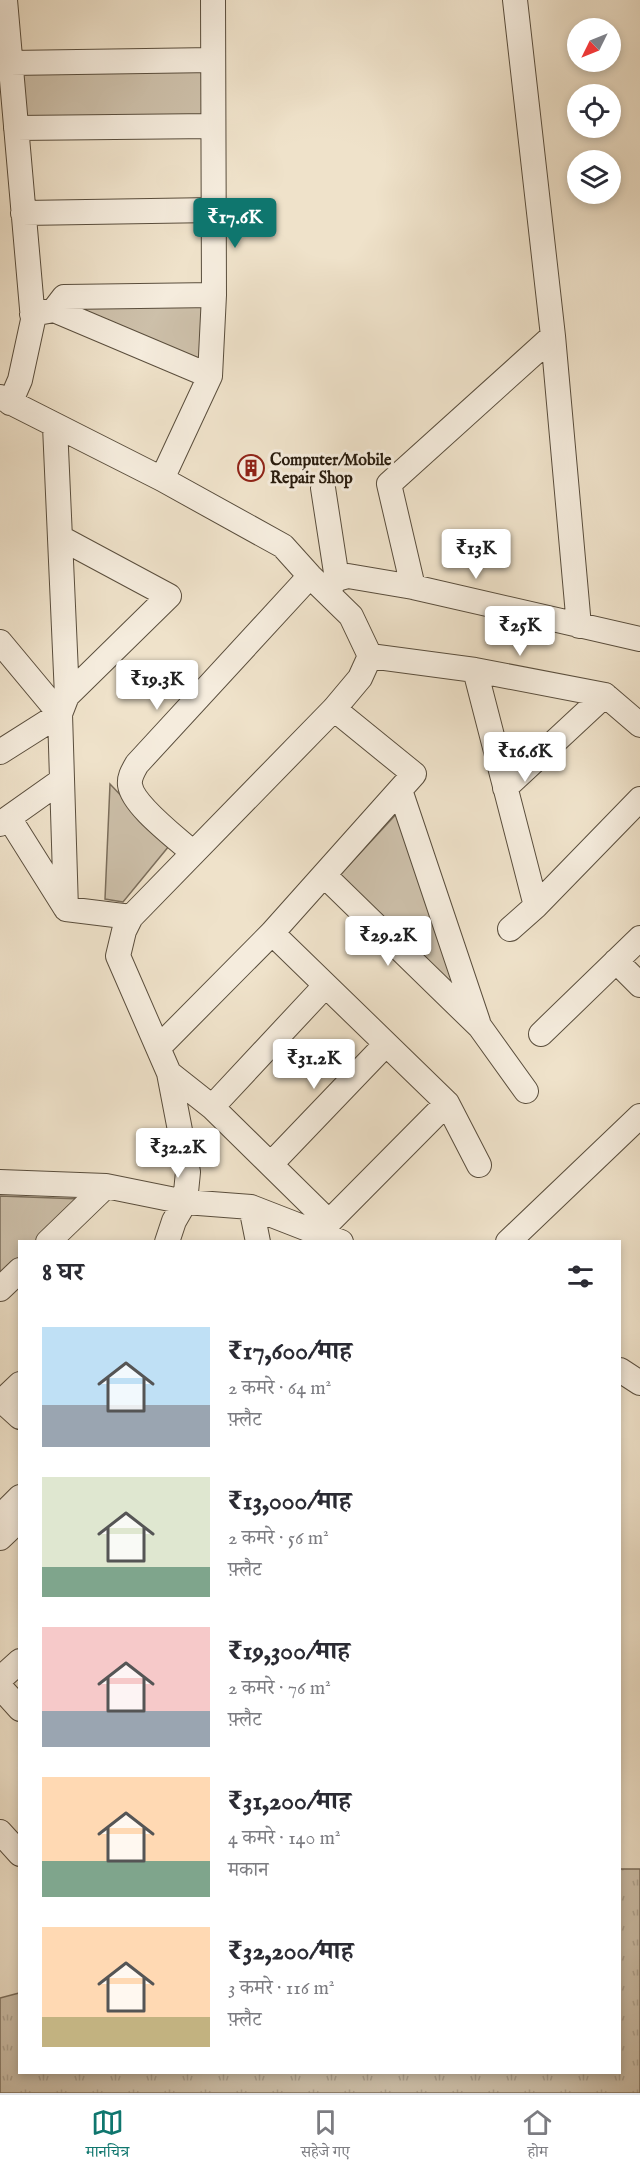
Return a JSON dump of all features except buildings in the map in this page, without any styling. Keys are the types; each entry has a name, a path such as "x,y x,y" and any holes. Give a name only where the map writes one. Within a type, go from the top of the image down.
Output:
{"street":[{"path":"5,0 23,213 43,312 20,380 5,400 162,478 283,546 324,582 351,616 370,656 360,678 334,709 131,917 124,930 118,956 169,1073 188,1172 185,1202 174,1221 168,1240"},
{"path":"162,478 210,376 214,295 213,0"},
{"path":"515,0 553,336 579,626"},
{"path":"10,63 213,60"},
{"path":"16,128 213,126"},
{"path":"23,213 214,210"},
{"path":"43,312 64,297 214,295"},
{"path":"43,312 210,376"},
{"path":"413,587 389,484 553,336"},
{"path":"56,426 61,538 64,705 62,780 66,909"},
{"path":"323,488 324,582"},
{"path":"0,752 64,705 169,596 61,538"},
{"path":"193,853 136,800 130,784 131,775 137,764 324,582 348,576 413,587 640,639"},
{"path":"0,642 64,705"},
{"path":"370,656 475,670 605,694 640,726"},
{"path":"475,670 536,906"},
{"path":"505,788 605,694"},
{"path":"159,1047 272,933 414,774 334,709"},
{"path":"62,780 5,821 66,909 131,917"},
{"path":"400,790 480,1027"},
{"path":"510,929 536,906 640,799"},
{"path":"324,876 480,1027 526,1091"},
{"path":"272,933 447,1103 479,1165"},
{"path":"541,1034 640,938"},
{"path":"616,961 640,985"},
{"path":"212,1107 325,986"},
{"path":"271,1164 386,1044"},
{"path":"169,1073 212,1107 271,1164 324,1227 340,1240"},
{"path":"324,1227 447,1103"},
{"path":"510,1240 640,1116"},
{"path":"0,1182 106,1186 185,1202 251,1207 324,1227"},
{"path":"50,1240 106,1186"},
{"path":"251,1207 258,1240"},
{"path":"0,1289 18,1272"},
{"path":"621,1371 640,1383"},
{"path":"7,1406 18,1387"},
{"path":"0,1516 18,1499"},
{"path":"0,1538 18,1522"},
{"path":"0,1679 18,1663"},
{"path":"0,1687 18,1707"},
{"path":"0,1832 18,1852"}],"green space":[{"path":"205,67 206,118 20,121 19,69"},
{"path":"67,306 206,306 204,364"},
{"path":"110,784 169,846 123,902 105,899"},
{"path":"400,810 453,984 337,878"},
{"path":"0,1196 81,1199 40,1240 18,1240 18,1261 0,1279"},
{"path":"621,1869 640,1869 640,2093 0,2093 0,1998 18,1993 18,2074 621,2074"}],"place":[{"name":"Computer/Mobile Repair Shop","path":"251,468"}]}
